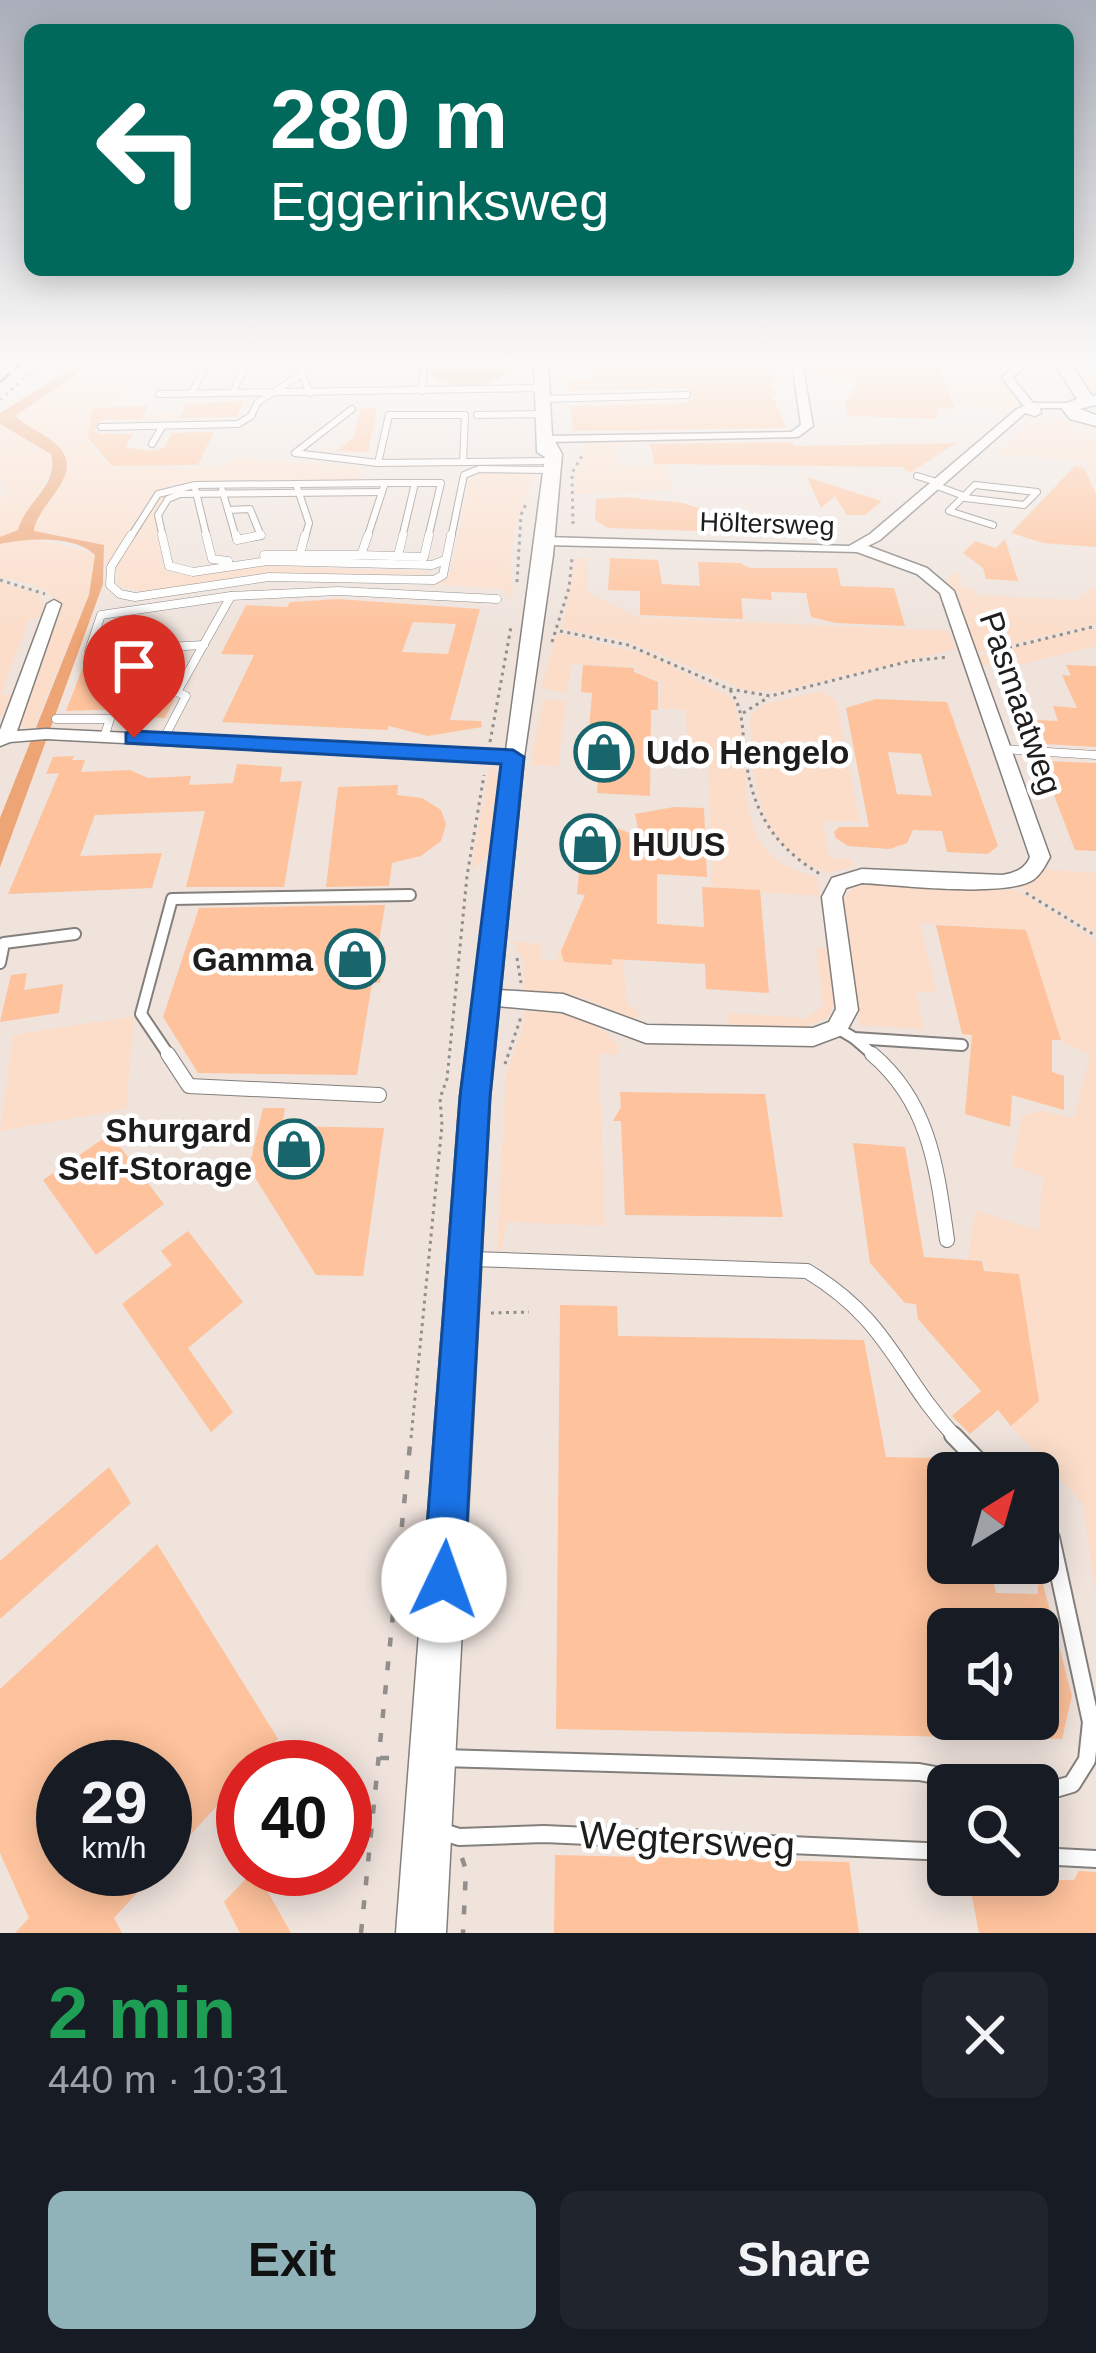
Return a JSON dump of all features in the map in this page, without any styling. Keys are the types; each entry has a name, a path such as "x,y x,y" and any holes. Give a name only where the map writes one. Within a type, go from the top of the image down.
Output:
{"street":[{"path":"422,1933 463,1258 500,756 545,541 550,466 546,453"},
{"name":"Höltersweg","path":"545,541 859,548 975,453"},
{"name":"Pasmaatweg","path":"859,548 922,571 942,584 1040,857 1030,873 1010,881"},
{"path":"3,739 53,604"},
{"path":"3,739 43,730 500,756"},
{"path":"484,998 563,1003 646,1034 846,1033 832,897 839,883 862,876 1010,881"}],"lane":[{"path":"297,453 374,462 550,466"},
{"path":"367,484 377,453"},
{"path":"464,453 464,462"},
{"path":"195,489 216,562 300,554 424,557 441,483 384,488 195,489 158,494 111,567 110,585 120,594 135,597 269,577 434,580 443,575 464,475 550,466"},
{"path":"917,476 964,497 1024,505 1037,492 975,485 964,497 949,511 993,525"},
{"path":"398,556 415,483"},
{"path":"297,488 367,484 384,488"},
{"path":"297,488 309,523 300,554"},
{"path":"361,555 384,488"},
{"path":"195,489 168,499 158,515 169,566 179,571 268,561 432,565 445,560"},
{"path":"222,489 228,510 237,540 261,536 250,509 228,510"},
{"path":"203,645 89,651 101,615 231,596 338,591 497,599"},
{"path":"164,740 186,696 177,692 231,596"},
{"path":"1001,749 1096,755"},
{"path":"379,1095 189,1086 141,1014 172,899 410,895"},
{"path":"0,963 4,943 75,934"},
{"path":"846,1033 962,1045"},
{"path":"846,1033 893,1069 923,1112 947,1240"},
{"path":"463,1258 807,1271 867,1312 943,1422 971,1452"},
{"path":"1059,1575 1091,1722 1087,1760 1072,1784 1059,1788"},
{"path":"433,1757 927,1773"},
{"name":"Wegtersweg","path":"428,1828 458,1837 544,1834 927,1851"},
{"path":"1059,1857 1096,1859"}],"path":[{"path":"581,527 573,526 572,473 583,453"},
{"path":"517,585 514,573 521,515 529,500"},
{"path":"586,556 572,555 569,588 556,631 643,649 729,689 771,696 910,661 1016,648 1096,626"},
{"path":"0,580 41,592 53,604"},
{"path":"361,1933 442,1125 440,1098 447,1078 466,876 500,756 512,621"},
{"path":"729,689 743,713 749,790 762,824 788,856 839,883"},
{"path":"743,713 771,696"},
{"path":"1010,881 1096,936"}],"shaded area":[{"path":"0,453 1096,453 1096,1933 0,1933"},
{"path":"0,453 52,454 54,466 18,530 0,537 0,500 8,492 0,480"},
{"path":"63,453 96,453 110,463 108,467 216,468 239,456 363,467 361,479 175,484 154,493 105,567 106,549 34,531 36,517 59,489 67,460"},
{"path":"64,453 67,466 34,531 104,545 103,584 0,867 0,818 89,595 95,555 63,541 0,544 0,537 18,530 46,485 51,454"},
{"path":"617,453 619,467 667,465 672,490 575,494 582,455"},
{"path":"1096,453 1096,486 1083,460 996,454"},
{"path":"479,472 534,474 515,529 510,568 514,597 505,596 505,590 432,584 445,579 451,570 470,478"},
{"path":"169,494 155,516 163,566 175,575 270,566 433,572 410,578 262,574 146,592 119,586 115,568 161,495"},
{"path":"28,538 95,553 89,595 33,729 16,725 57,605 41,588 0,577 0,544"},
{"path":"575,558 588,558 587,592 637,617 949,631 956,649 776,692 746,690 627,641 562,628"},
{"path":"958,571 963,587 973,587 978,595 1076,600 1096,585 1096,624 976,653 946,580"},
{"path":"0,582 38,594 46,605 42,618 29,619 1,695 15,695 0,718"},
{"path":"1096,628 1096,646 1023,664 982,665 977,656"},
{"path":"557,633 649,655 731,697 754,828 765,849 786,866 817,877 820,896 712,889 708,756 687,754 686,710 660,708 661,681 637,673 637,667 571,664 567,693 541,688"},
{"path":"822,691 836,700 860,821 823,821 829,858 853,859 852,867 827,873 803,861 772,830 757,791 750,721 751,714 764,704"},
{"path":"543,699 566,701 558,767 531,765"},
{"path":"490,764 501,779 491,854 471,870"},
{"path":"1044,869 1096,873 1096,933 1020,887 1036,880"},
{"path":"870,882 1017,890 1096,940 1096,1598 1083,1504 1059,1478 1059,1452 1034,1452 1011,1427 1038,1397 1018,1275 986,1272 983,1260 968,1259 975,1210 1038,1231 1043,1177 1012,1166 1022,1115 1042,1111 1074,1118 1090,1055 1061,1041 1026,930 920,923 937,992 916,992 924,1029 860,1025 842,901 852,888"},
{"path":"513,941 541,944 541,960 557,960 560,945 564,962 611,965 612,959 623,960 627,1004 641,1013 634,1020 584,998 524,991 524,962"},
{"path":"816,948 829,949 835,1000 829,1017 809,1026 729,1027 728,1013 807,1018 823,1005"},
{"path":"524,1011 576,1016 599,1027 619,1046 618,1055 599,1054 605,1226 507,1222 501,1253 497,1248 506,1073 522,1031"},
{"path":"134,1016 126,1109 0,1131 13,1035"}],"building":[{"path":"101,453 204,453 198,465 112,466"},
{"path":"652,453 940,453 910,473 903,467 655,464"},
{"path":"1075,466 1084,468 1096,494 1096,547 1043,543 1011,533"},
{"path":"807,477 882,501 865,515 847,515 835,496 821,508"},
{"path":"596,499 683,503 759,528 758,533 608,528 595,520"},
{"path":"1005,539 1018,581 986,579 983,568 963,553 975,541 996,548"},
{"path":"610,558 658,560 662,584 700,586 698,562 740,563 750,568 837,568 841,586 894,588 905,626 811,617 806,593 771,592 772,600 741,598 743,619 640,615 640,591 608,590"},
{"path":"338,599 480,609 450,720 481,721 482,727 428,736 389,726 387,730 222,722 254,655 221,654 246,605 287,607 290,602","holes":["413,622 456,624 448,654 402,652"]},
{"path":"174,655 161,700 174,700 165,718 121,716 124,709 66,711 86,659"},
{"path":"583,665 634,668 658,682 658,710 651,710 650,796 597,793 599,768 586,767 592,693 581,692"},
{"path":"1066,665 1096,666 1096,747 1046,744 1037,720 1058,721 1053,706 1077,708 1062,675 1071,676"},
{"path":"876,699 947,702 998,846 988,854 947,852 942,831 913,830 907,843 889,849 848,846 836,838 839,827 869,827 846,708","holes":["888,752 921,754 932,796 897,794"]},
{"path":"74,756 72,760 85,760 81,772 130,770 148,778 191,776 189,785 233,783 237,764 282,767 280,782 302,781 284,887 186,887 205,811 95,815 80,856 162,853 152,888 8,894 59,773 46,774 53,757"},
{"path":"1041,761 1096,763 1096,851 1075,850"},
{"path":"398,785 397,795 422,798 441,810 446,824 441,841 421,856 392,863 389,886 326,887 338,787"},
{"path":"704,808 707,877 657,874 657,924 704,927 702,887 760,890 769,993 706,989 705,964 612,959 612,965 564,962 561,951 585,895 577,894 580,862 569,850 569,835 580,825 598,821 640,837 635,814"},
{"path":"385,905 378,947 385,947 380,983 372,983 357,1075 198,1073 163,1017 199,908"},
{"path":"936,925 1026,930 1061,1040 1052,1040 1052,1072 1064,1076 1064,1110 1012,1095 1010,1127 965,1114 972,1035 962,1034"},
{"path":"27,973 24,990 63,984 59,1013 0,1022 11,975"},
{"path":"620,1092 765,1094 783,1217 625,1215 621,1121 613,1121 621,1107"},
{"path":"263,1108 285,1108 282,1126 384,1128 363,1276 316,1275 249,1168"},
{"path":"110,1134 164,1204 96,1255 43,1180"},
{"path":"853,1143 905,1147 924,1257 982,1261 984,1271 1019,1274 1039,1401 1011,1426 998,1410 970,1434 952,1416 981,1391 918,1319 916,1304 905,1303 870,1263"},
{"path":"188,1231 243,1302 188,1348 233,1412 211,1432 122,1304 172,1265 161,1251"},
{"path":"560,1305 617,1306 618,1336 864,1340 886,1457 927,1458 927,1584 994,1584 996,1593 1038,1594 1038,1585 1043,1584 1049,1608 927,1608 927,1736 556,1729"},
{"path":"109,1467 131,1503 0,1619 0,1561"},
{"path":"157,1544 278,1739 216,1740 216,1807 192,1833 192,1740 36,1740 36,1896 134,1896 114,1918 122,1933 15,1933 29,1918 0,1853 0,1689"},
{"path":"1059,1646 1072,1696 1059,1739"},
{"path":"555,1855 849,1862 859,1933 554,1933"},
{"path":"1079,1871 1096,1872 1096,1933 979,1933 972,1896 1059,1896 1059,1880 1074,1880"},
{"path":"230,1896 270,1896 291,1933 240,1933 224,1902"}],"place":[{"name":"Udo Hengelo","path":"604,752"},
{"name":"HUUS","path":"590,844"},
{"name":"Gamma","path":"355,959"},
{"name":"Shurgard Self-Storage","path":"294,1149"}],"route":[{"path":"134,738 513,757 475,1097 444,1580"}]}
